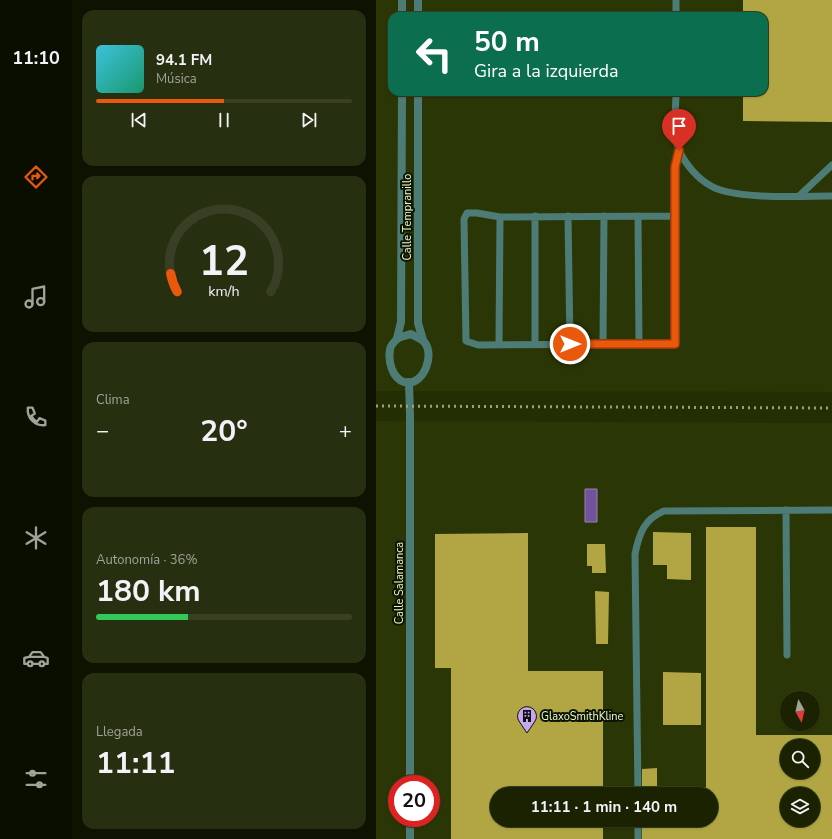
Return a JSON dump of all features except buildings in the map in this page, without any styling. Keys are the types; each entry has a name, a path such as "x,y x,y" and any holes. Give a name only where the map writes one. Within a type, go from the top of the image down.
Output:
{"street":[{"path":"402,0 402,12"},
{"path":"418,0 418,12"},
{"name":"Calle Tempranillo","path":"397,338 401,322 402,96"},
{"name":"Calle Tempranillo","path":"418,96 418,323 423,340"},
{"path":"411,334 423,340 429,352 428,364 422,376 413,382 404,382 397,378 390,366 390,349 397,338 411,334"},
{"name":"Calle Salamanca","path":"409,382 410,775"},
{"path":"410,827 410,839"}],"lane":[{"path":"676,0 676,12"},
{"path":"676,96 675,132 679,150 698,177 711,187 729,193 754,195 832,196"},
{"path":"675,216 500,217 477,213 467,213 464,218 466,341 478,345 675,344 675,216 675,167 679,150"},
{"path":"799,196 832,165"},
{"path":"535,216 535,344"},
{"path":"568,216 570,344"},
{"path":"603,344 604,216"},
{"path":"638,216 639,344"},
{"path":"499,344 500,217"},
{"path":"786,510 787,655"},
{"path":"638,787 635,554 639,536 648,522 655,515 664,511 832,510"},
{"path":"638,827 638,839"}],"shaded area":[{"path":"376,0 832,0 832,392 376,391"},
{"path":"376,421 832,423 832,839 376,839"},
{"path":"585,489 597,489 597,522 585,522"}],"railway":[{"path":"376,406 832,408"}],"place":[{"name":"GlaxoSmithKline","path":"527,733"}],"route":[{"path":"570,344 675,344 675,167 679,150"}]}
